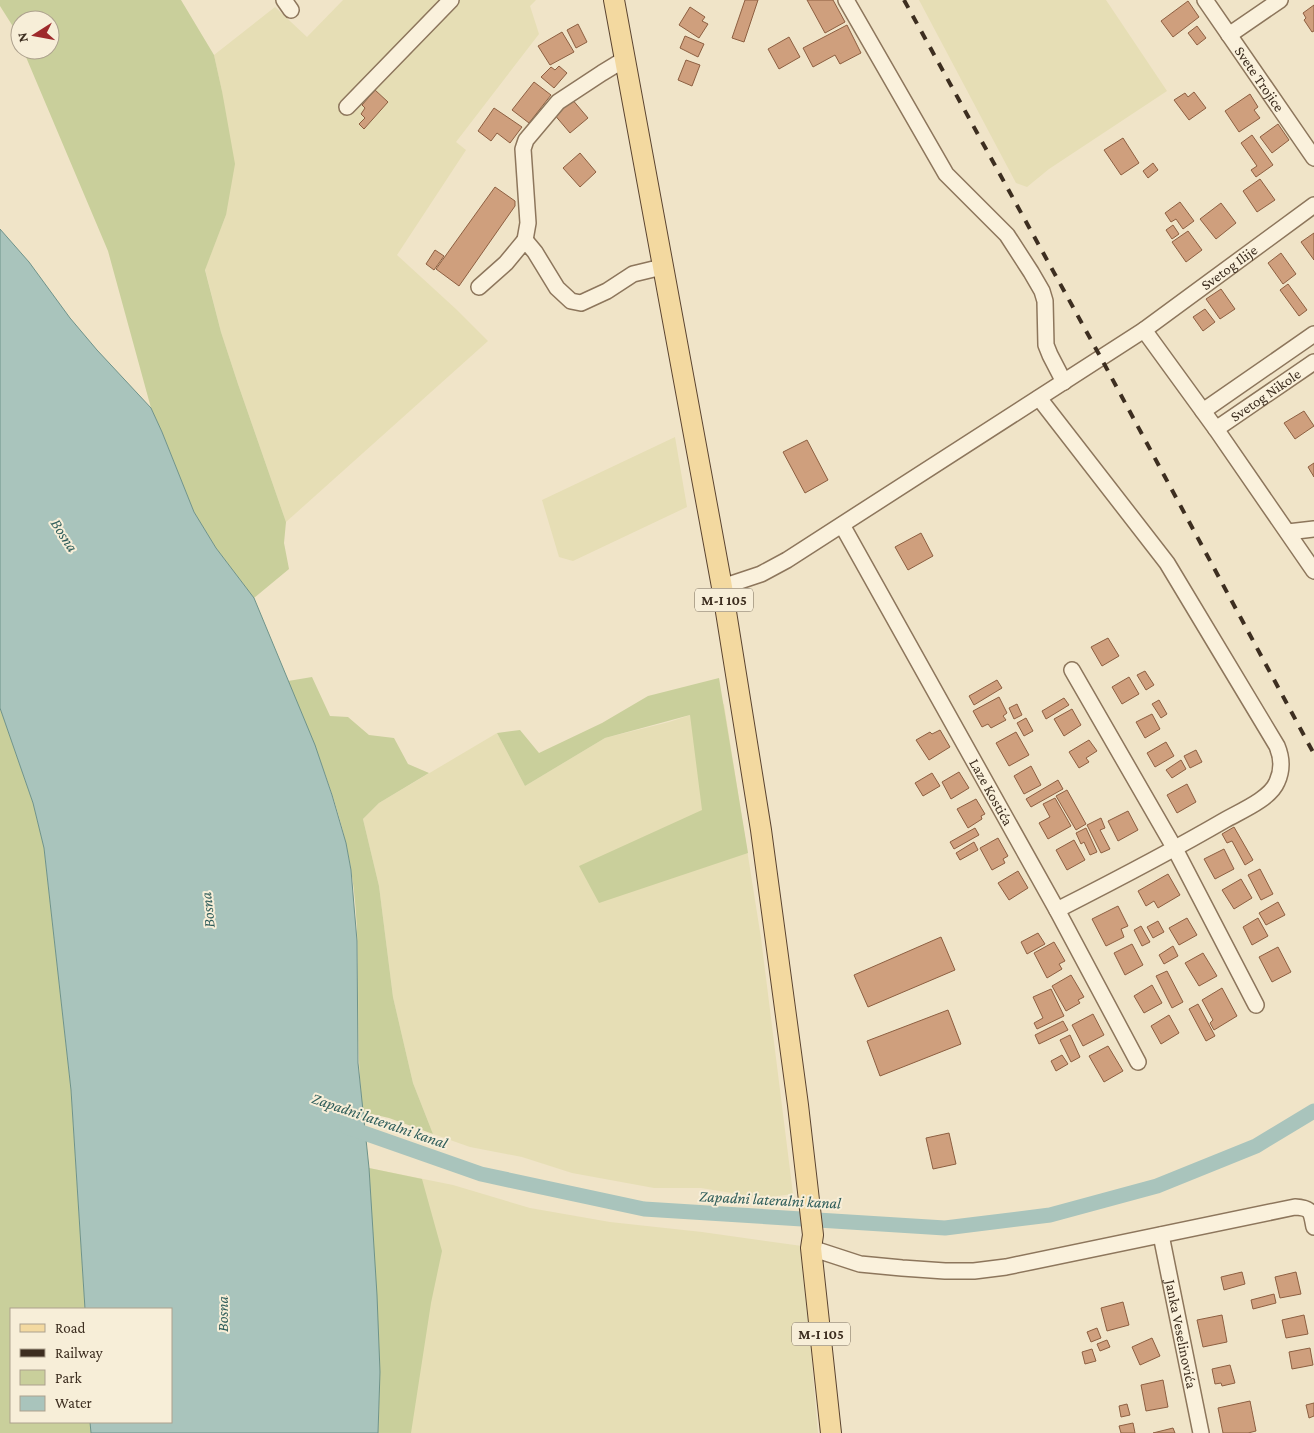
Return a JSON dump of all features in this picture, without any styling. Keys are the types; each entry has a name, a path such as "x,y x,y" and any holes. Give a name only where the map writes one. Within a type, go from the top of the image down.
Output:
{"main road":[{"name":"M-I 105","path":"614,0 722,587 760,830 809,1204 831,1433"}],"street":[{"path":"348,107 451,0"},
{"path":"846,0 946,174 1007,235 1042,291 1046,345 1064,382"},
{"name":"Svete Trojice","path":"1205,0 1314,158"},
{"path":"1229,35 1280,0"},
{"path":"479,287 506,263 525,240 528,223 523,149 526,140 558,102 625,59"},
{"name":"Svetog Ilije","path":"722,587 762,574 787,560 1064,382 1144,330 1314,205"},
{"path":"525,240 535,252 557,288 571,301 581,303 607,291 633,274 662,267"},
{"path":"1144,330 1216,429 1314,572"},
{"path":"1203,411 1314,334"},
{"name":"Svetog Nikole","path":"1216,429 1314,362"},
{"path":"1039,398 1167,563 1277,746 1281,756 1281,768 1277,783 1264,797 1175,849 1057,910"},
{"name":"Laze Kostića","path":"842,524 1057,910 1138,1062"},
{"path":"1288,532 1314,529"},
{"path":"1072,670 1175,849 1256,1005"},
{"path":"812,1242 860,1264 946,1272 1006,1267 1295,1207 1305,1207 1311,1212 1314,1227"},
{"name":"Janka Veselinovića","path":"1161,1235 1201,1433"}],"shaded area":[{"path":"343,0 536,0 530,6 539,34 456,142 466,150 397,255 488,341 286,522 221,332 205,269 226,215 222,91 214,55 275,7 307,37"},
{"path":"919,0 1106,0 1167,91 1049,169 1027,187 1016,183"},
{"path":"675,437 687,507 573,561 559,557 542,500"},
{"path":"724,704 761,938 793,1194 762,1198 701,1188 654,1188 572,1173 522,1157 470,1147 433,1134 413,1083 393,997 379,886 363,819 379,803 497,733 525,786 605,738 669,722"},
{"path":"369,1168 453,1185 530,1208 610,1222 802,1246 818,1433 409,1433 377,1295"}],"green space":[{"path":"0,0 181,0 214,55 235,164 226,215 205,270 221,332 286,522 284,543 289,569 254,598 216,548 194,512 151,408 108,251 27,60 60,60 60,10 10,10 10,22 0,6"},
{"path":"312,677 330,716 348,717 369,735 394,738 408,764 429,773 379,803 363,819 379,886 393,997 413,1083 433,1134 389,1118 363,1112 360,1082 357,929 351,869 333,797 288,681"},
{"path":"719,678 748,853 599,903 579,866 702,810 690,715 605,738 525,786 497,733 520,730 539,753 602,723 648,696"},
{"path":"0,708 33,803 44,848 71,1090 85,1308 10,1308 10,1423 90,1423 91,1433 0,1433"},
{"path":"369,1168 422,1179 442,1251 431,1303 411,1433 378,1433 380,1372"}],"water":[{"name":"Bosna","path":"0,229 29,262 70,318 151,408 194,512 216,548 254,598 315,745 332,795 346,843 351,870 357,941 358,1063 369,1168 377,1295 380,1372 378,1433 91,1433 90,1423 172,1423 172,1308 85,1308 71,1090 44,848 33,803 0,708"}],"building":[{"path":"745,0 758,0 744,42 732,38"},
{"path":"807,0 833,0 845,22 825,33"},
{"path":"1188,1 1199,17 1173,37 1161,21"},
{"path":"1314,5 1314,31 1312,32 1304,20 1306,18 1303,13"},
{"path":"690,7 705,17 702,21 708,24 699,38 679,25"},
{"path":"578,24 587,42 576,48 567,30"},
{"path":"847,25 861,53 840,64 835,55 813,67 803,48"},
{"path":"1197,26 1206,38 1197,45 1188,33"},
{"path":"562,32 574,52 550,65 538,46"},
{"path":"685,36 704,44 698,57 680,48"},
{"path":"789,37 800,57 779,69 768,49"},
{"path":"686,60 700,65 692,86 678,80"},
{"path":"559,66 567,73 554,88 541,77 551,67 555,70"},
{"path":"534,82 551,95 529,123 512,110"},
{"path":"375,90 388,102 364,129 359,124 365,118 361,114 365,108 362,105"},
{"path":"1194,92 1206,108 1189,120 1174,100 1185,93 1188,97"},
{"path":"1250,94 1258,107 1254,110 1260,118 1239,132 1225,111"},
{"path":"571,98 588,118 570,133 553,113"},
{"path":"494,108 522,127 510,143 497,133 491,141 478,131"},
{"path":"1278,124 1289,140 1272,153 1260,137"},
{"path":"1252,135 1273,165 1256,177 1251,170 1257,166 1241,143"},
{"path":"1123,138 1139,163 1121,175 1104,150"},
{"path":"580,153 596,172 580,187 563,168"},
{"path":"1153,163 1158,170 1148,178 1143,171"},
{"path":"1260,179 1275,200 1257,212 1243,191"},
{"path":"495,187 515,201 515,206 459,286 436,269"},
{"path":"1180,202 1194,221 1183,229 1176,219 1171,222 1165,213"},
{"path":"1221,203 1236,223 1216,239 1200,219"},
{"path":"1173,225 1179,234 1172,239 1166,230"},
{"path":"1188,231 1202,250 1186,262 1172,242"},
{"path":"1314,233 1314,260 1301,242"},
{"path":"435,250 444,256 434,270 426,264"},
{"path":"1281,253 1296,274 1283,284 1268,263"},
{"path":"1288,284 1307,310 1299,316 1280,290"},
{"path":"1221,289 1235,309 1220,319 1206,299"},
{"path":"1205,309 1215,322 1203,331 1193,317"},
{"path":"1304,411 1314,426 1295,439 1284,423"},
{"path":"807,440 828,480 805,493 783,452"},
{"path":"1314,463 1314,477 1308,467"},
{"path":"921,533 933,556 908,570 895,547"},
{"path":"1108,638 1119,656 1102,666 1091,647"},
{"path":"1145,671 1154,685 1146,690 1137,675"},
{"path":"1129,677 1139,694 1122,704 1112,687"},
{"path":"997,680 1002,688 974,705 969,696"},
{"path":"999,697 1007,713 1003,716 1006,720 991,728 988,724 982,727 973,711"},
{"path":"1064,698 1069,705 1046,719 1042,711"},
{"path":"1159,700 1167,714 1161,718 1152,704"},
{"path":"1017,704 1022,715 1014,719 1009,708"},
{"path":"1072,709 1081,725 1064,736 1054,719"},
{"path":"1152,714 1160,729 1145,738 1136,722"},
{"path":"1026,718 1033,731 1024,736 1017,723"},
{"path":"940,730 950,747 929,760 916,740 930,732 932,734"},
{"path":"1016,732 1029,755 1009,766 996,743"},
{"path":"1089,740 1097,751 1086,758 1089,762 1079,768 1069,752"},
{"path":"1166,742 1174,756 1155,767 1147,753"},
{"path":"1196,750 1202,762 1190,768 1184,756"},
{"path":"1181,760 1186,769 1172,778 1166,770"},
{"path":"1031,766 1041,785 1024,794 1014,776"},
{"path":"959,772 969,788 951,799 942,782"},
{"path":"932,773 940,786 923,796 915,783"},
{"path":"1058,780 1063,789 1031,807 1026,799"},
{"path":"1187,784 1196,802 1177,813 1167,795"},
{"path":"1067,790 1086,824 1076,830 1056,796"},
{"path":"1055,798 1071,826 1048,839 1039,823 1050,817 1043,804"},
{"path":"976,799 985,814 981,816 982,819 968,828 957,809"},
{"path":"1128,811 1138,830 1118,841 1108,821"},
{"path":"1101,818 1105,828 1100,830 1110,849 1101,853 1087,825"},
{"path":"1234,827 1253,860 1245,865 1232,841 1227,843 1222,834"},
{"path":"975,828 979,835 954,849 950,842"},
{"path":"1086,828 1097,852 1090,855 1084,842 1081,844 1076,833"},
{"path":"998,838 1008,856 1003,859 1005,863 992,870 980,848"},
{"path":"1074,840 1085,860 1067,870 1056,850"},
{"path":"974,842 978,850 960,860 956,853"},
{"path":"1224,849 1234,869 1215,879 1204,859"},
{"path":"1260,869 1273,894 1261,900 1248,875"},
{"path":"1018,871 1028,888 1009,900 998,883"},
{"path":"1168,874 1180,895 1158,908 1154,901 1146,906 1138,891"},
{"path":"1241,879 1252,898 1234,909 1222,890"},
{"path":"1278,902 1285,915 1266,925 1259,913"},
{"path":"1118,906 1128,926 1121,929 1124,937 1106,946 1092,919"},
{"path":"1187,918 1197,935 1179,945 1169,928"},
{"path":"1258,918 1268,936 1252,945 1243,927"},
{"path":"1158,921 1164,932 1153,938 1147,927"},
{"path":"1141,926 1150,942 1142,946 1134,930"},
{"path":"1038,933 1045,944 1027,954 1021,942"},
{"path":"941,937 955,970 868,1007 854,975"},
{"path":"1054,942 1065,961 1059,964 1062,969 1047,978 1034,953"},
{"path":"1132,944 1143,965 1125,975 1114,953"},
{"path":"1173,946 1178,956 1164,964 1159,955"},
{"path":"1278,947 1291,972 1272,982 1259,957"},
{"path":"1203,953 1217,976 1199,986 1185,963"},
{"path":"1167,971 1183,1002 1172,1008 1156,976"},
{"path":"1071,975 1084,997 1078,1000 1080,1003 1066,1011 1052,986"},
{"path":"1152,985 1162,1003 1144,1013 1134,996"},
{"path":"1222,988 1237,1016 1214,1030 1210,1023 1213,1020 1202,1000"},
{"path":"1051,989 1064,1016 1037,1029 1034,1023 1043,1018 1033,997"},
{"path":"1198,1004 1215,1036 1206,1041 1189,1009"},
{"path":"948,1010 961,1044 880,1076 867,1041"},
{"path":"1093,1014 1104,1035 1083,1046 1072,1025"},
{"path":"1169,1015 1179,1033 1161,1044 1151,1026"},
{"path":"1063,1021 1068,1030 1039,1044 1035,1035"},
{"path":"1070,1035 1080,1057 1071,1062 1060,1040"},
{"path":"1108,1046 1123,1071 1104,1082 1089,1056"},
{"path":"1062,1055 1068,1064 1056,1071 1051,1061"},
{"path":"949,1133 956,1164 933,1169 926,1138"},
{"path":"1242,1272 1245,1284 1224,1290 1221,1277"},
{"path":"1296,1272 1301,1294 1280,1298 1275,1277"},
{"path":"1274,1294 1276,1303 1253,1309 1251,1300"},
{"path":"1123,1302 1129,1325 1107,1331 1101,1308"},
{"path":"1222,1315 1227,1342 1203,1347 1197,1320"},
{"path":"1304,1315 1308,1334 1286,1338 1282,1320"},
{"path":"1097,1328 1101,1338 1091,1342 1087,1332"},
{"path":"1152,1338 1160,1356 1140,1365 1132,1347"},
{"path":"1107,1340 1110,1347 1100,1351 1097,1344"},
{"path":"1310,1348 1313,1365 1292,1369 1289,1352"},
{"path":"1092,1349 1096,1361 1085,1364 1082,1352"},
{"path":"1230,1365 1235,1383 1222,1386 1221,1383 1215,1384 1212,1369"},
{"path":"1163,1380 1168,1407 1146,1411 1141,1385"},
{"path":"1250,1401 1256,1431 1248,1433 1223,1433 1218,1408"},
{"path":"1314,1403 1314,1416 1309,1418 1306,1405"},
{"path":"1127,1404 1130,1415 1121,1417 1119,1406"},
{"path":"1133,1423 1135,1433 1121,1433 1119,1426"},
{"path":"1173,1428 1175,1433 1153,1433"}],"waterway":[{"name":"Zapadni lateralni kanal","path":"347,1127 481,1174 644,1209 945,1228 1050,1215 1157,1186 1256,1146 1314,1111"}],"railway":[{"path":"904,0 1101,358 1314,754"}]}
